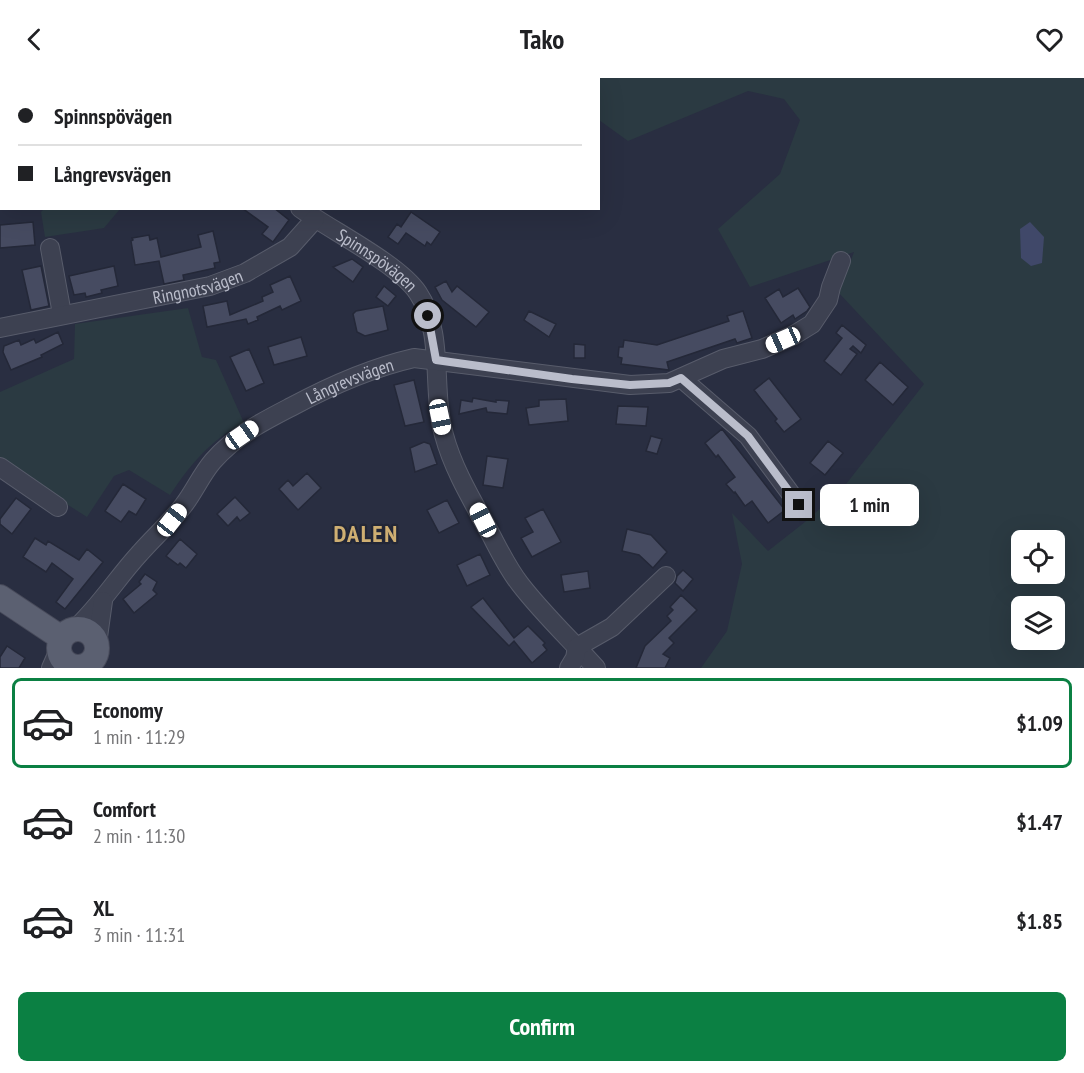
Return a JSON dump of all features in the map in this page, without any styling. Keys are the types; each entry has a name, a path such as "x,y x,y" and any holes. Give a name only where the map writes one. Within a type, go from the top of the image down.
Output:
{"main road":[{"path":"0,597 77,655"}],"street":[{"name":"Ringnotsvägen","path":"0,328 210,286 245,273 290,247 307,214"},
{"name":"Spinnspövägen","path":"307,214 384,263 406,280 418,293 428,316 436,360 440,417 453,460 518,583 596,668"},
{"path":"50,248 62,314"},
{"name":"Långrevsvägen","path":"77,655 103,601 141,551 172,520 213,461 261,421 349,378 414,358 630,385 669,383 723,359 762,349 812,324 828,300 842,261"},
{"path":"681,378 748,436 799,505"},
{"path":"0,467 58,507"},
{"path":"569,668 575,658 577,647 612,627 666,576"},
{"name":"Långrevsvägen","path":"77,655 103,601"}],"shaded area":[{"path":"600,78 1084,78 1084,668 701,668 727,631 742,564 732,513 768,551 843,488 924,384 839,293 854,252 750,287 718,229 780,174 800,120 784,99 748,91 628,141 600,121"},
{"path":"43,210 119,210 104,228 45,237 41,212"},
{"path":"188,308 202,357 216,360 244,423 211,445 185,473 170,495 129,470 114,476 87,517 0,462 0,392 74,359 75,324"}],"water":[{"path":"1030,222 1044,237 1042,263 1031,266 1021,258 1020,229"}],"building":[{"path":"245,210 276,210 289,220 273,242 262,234 268,227"},
{"path":"411,212 440,232 431,245 427,242 425,246 406,233 398,244 388,237 397,224 401,227"},
{"path":"33,222 35,245 0,248 0,225"},
{"path":"213,231 220,262 214,263 215,268 183,275 184,280 164,284 159,261 135,265 132,238 149,235 150,240 157,238 161,257 201,247 198,235"},
{"path":"352,259 363,267 353,282 333,267"},
{"path":"41,266 49,306 31,310 22,270"},
{"path":"114,266 118,286 86,297 85,293 74,295 69,276"},
{"path":"290,276 301,301 282,310 280,306 248,324 246,319 207,327 203,306 227,301 230,315 263,301 262,297 273,292 270,285"},
{"path":"446,281 452,292 457,286 489,312 476,327 442,300 435,287"},
{"path":"384,286 396,296 388,306 376,297"},
{"path":"798,288 810,307 795,319 793,315 781,323 765,298 779,289 783,297"},
{"path":"383,306 388,330 365,336 357,332 353,314 356,311"},
{"path":"529,311 556,324 549,337 524,320"},
{"path":"743,311 752,338 737,343 735,339 667,362 669,370 621,364 622,358 618,357 619,347 623,347 624,340 657,345 729,321 727,316"},
{"path":"842,325 866,345 861,353 853,346 850,349 857,354 841,375 824,361 842,338 836,333"},
{"path":"58,332 63,344 41,355 42,357 11,370 3,352 4,346 19,340 21,345 34,339 36,343"},
{"path":"301,337 307,356 274,365 268,347"},
{"path":"574,344 585,345 585,358 574,358"},
{"path":"249,349 264,383 246,391 230,357"},
{"path":"880,362 908,387 893,405 865,380"},
{"path":"769,378 801,419 784,432 775,421 777,419 754,390"},
{"path":"414,380 424,422 405,426 394,385"},
{"path":"473,398 496,402 496,400 509,401 507,414 487,412 486,408 459,414 461,400 472,402"},
{"path":"566,399 568,421 529,425 526,408 539,406 539,400"},
{"path":"618,406 648,407 646,426 616,424"},
{"path":"722,429 785,510 768,523 752,501 745,506 726,484 735,477 718,455 716,457 705,443"},
{"path":"651,436 662,439 657,454 646,451"},
{"path":"828,441 843,453 825,475 810,463"},
{"path":"424,442 430,444 437,464 415,472 410,448"},
{"path":"487,456 508,459 503,488 483,485"},
{"path":"307,473 321,488 298,510 279,489 288,480 293,486"},
{"path":"123,484 146,499 136,515 129,511 121,522 105,511"},
{"path":"235,497 250,513 240,521 237,517 228,526 217,514"},
{"path":"16,498 31,509 12,534 0,524 0,519"},
{"path":"447,500 459,523 439,533 427,510"},
{"path":"543,509 561,542 532,557 521,538 533,532 525,518"},
{"path":"627,529 651,535 667,552 653,568 639,555 622,551"},
{"path":"35,538 46,545 48,541 79,560 87,549 103,562 65,609 56,602 73,579 52,563 46,572 23,557"},
{"path":"180,539 197,554 186,568 166,556"},
{"path":"480,554 490,575 467,586 457,565"},
{"path":"683,570 693,579 683,591 675,583 677,576"},
{"path":"588,571 590,588 564,592 561,575"},
{"path":"145,574 157,582 153,590 157,594 134,613 123,599 141,584 139,582"},
{"path":"681,595 697,610 669,638 674,643 663,654 670,658 665,668 636,668 645,646 671,621 667,616 673,610 670,607"},
{"path":"483,598 514,638 528,626 545,643 543,645 547,650 532,663 514,641 509,646 471,607"},
{"path":"7,646 25,658 19,668 0,668 0,657"}],"district":[{"name":"DALEN","path":"366,533"}],"route":[{"path":"428,316 436,360 630,385 669,383 681,378 748,436 799,505"}]}
